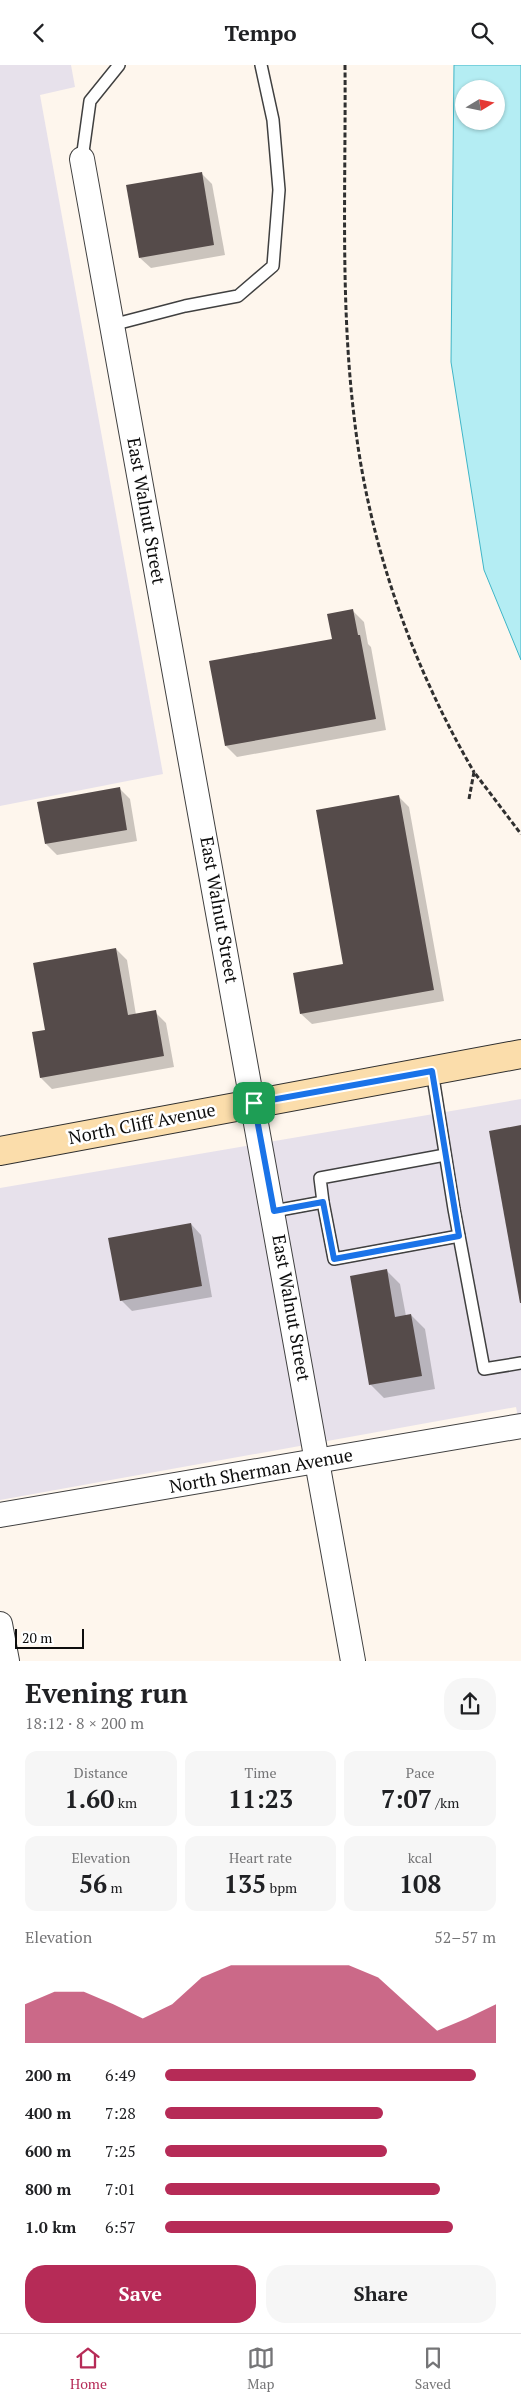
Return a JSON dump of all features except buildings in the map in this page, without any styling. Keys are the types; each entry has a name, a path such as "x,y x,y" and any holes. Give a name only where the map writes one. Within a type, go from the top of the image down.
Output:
{"main road":[{"name":"North Cliff Avenue","path":"0,1151 521,1054"}],"street":[{"name":"East Walnut Street","path":"82,159 354,1661"},
{"name":"North Sherman Avenue","path":"0,1515 521,1426"},
{"path":"0,1624 7,1661"}],"lane":[{"path":"82,159 90,101 119,65"},
{"path":"112,325 185,306 238,296 273,266 279,190 273,120 261,65"},
{"path":"432,1071 459,1236 484,1369 521,1363"},
{"path":"445,1155 320,1178 323,1202 334,1259 459,1236"},
{"path":"274,1211 323,1202"}],"path":[{"path":"345,65 345,293 354,417 363,477 377,538 426,683 448,727 474,772 521,834"},
{"path":"469,799 474,772"}],"shaded area":[{"path":"0,65 71,65 75,87 40,95 163,774 0,806"},
{"path":"521,1099 521,1434 516,1407 0,1500 0,1188"}],"water":[{"path":"454,65 521,65 521,660 484,570 451,362"}],"route":[{"path":"432,1071 459,1236 334,1259 323,1202 274,1211 254,1103 432,1071"}]}
